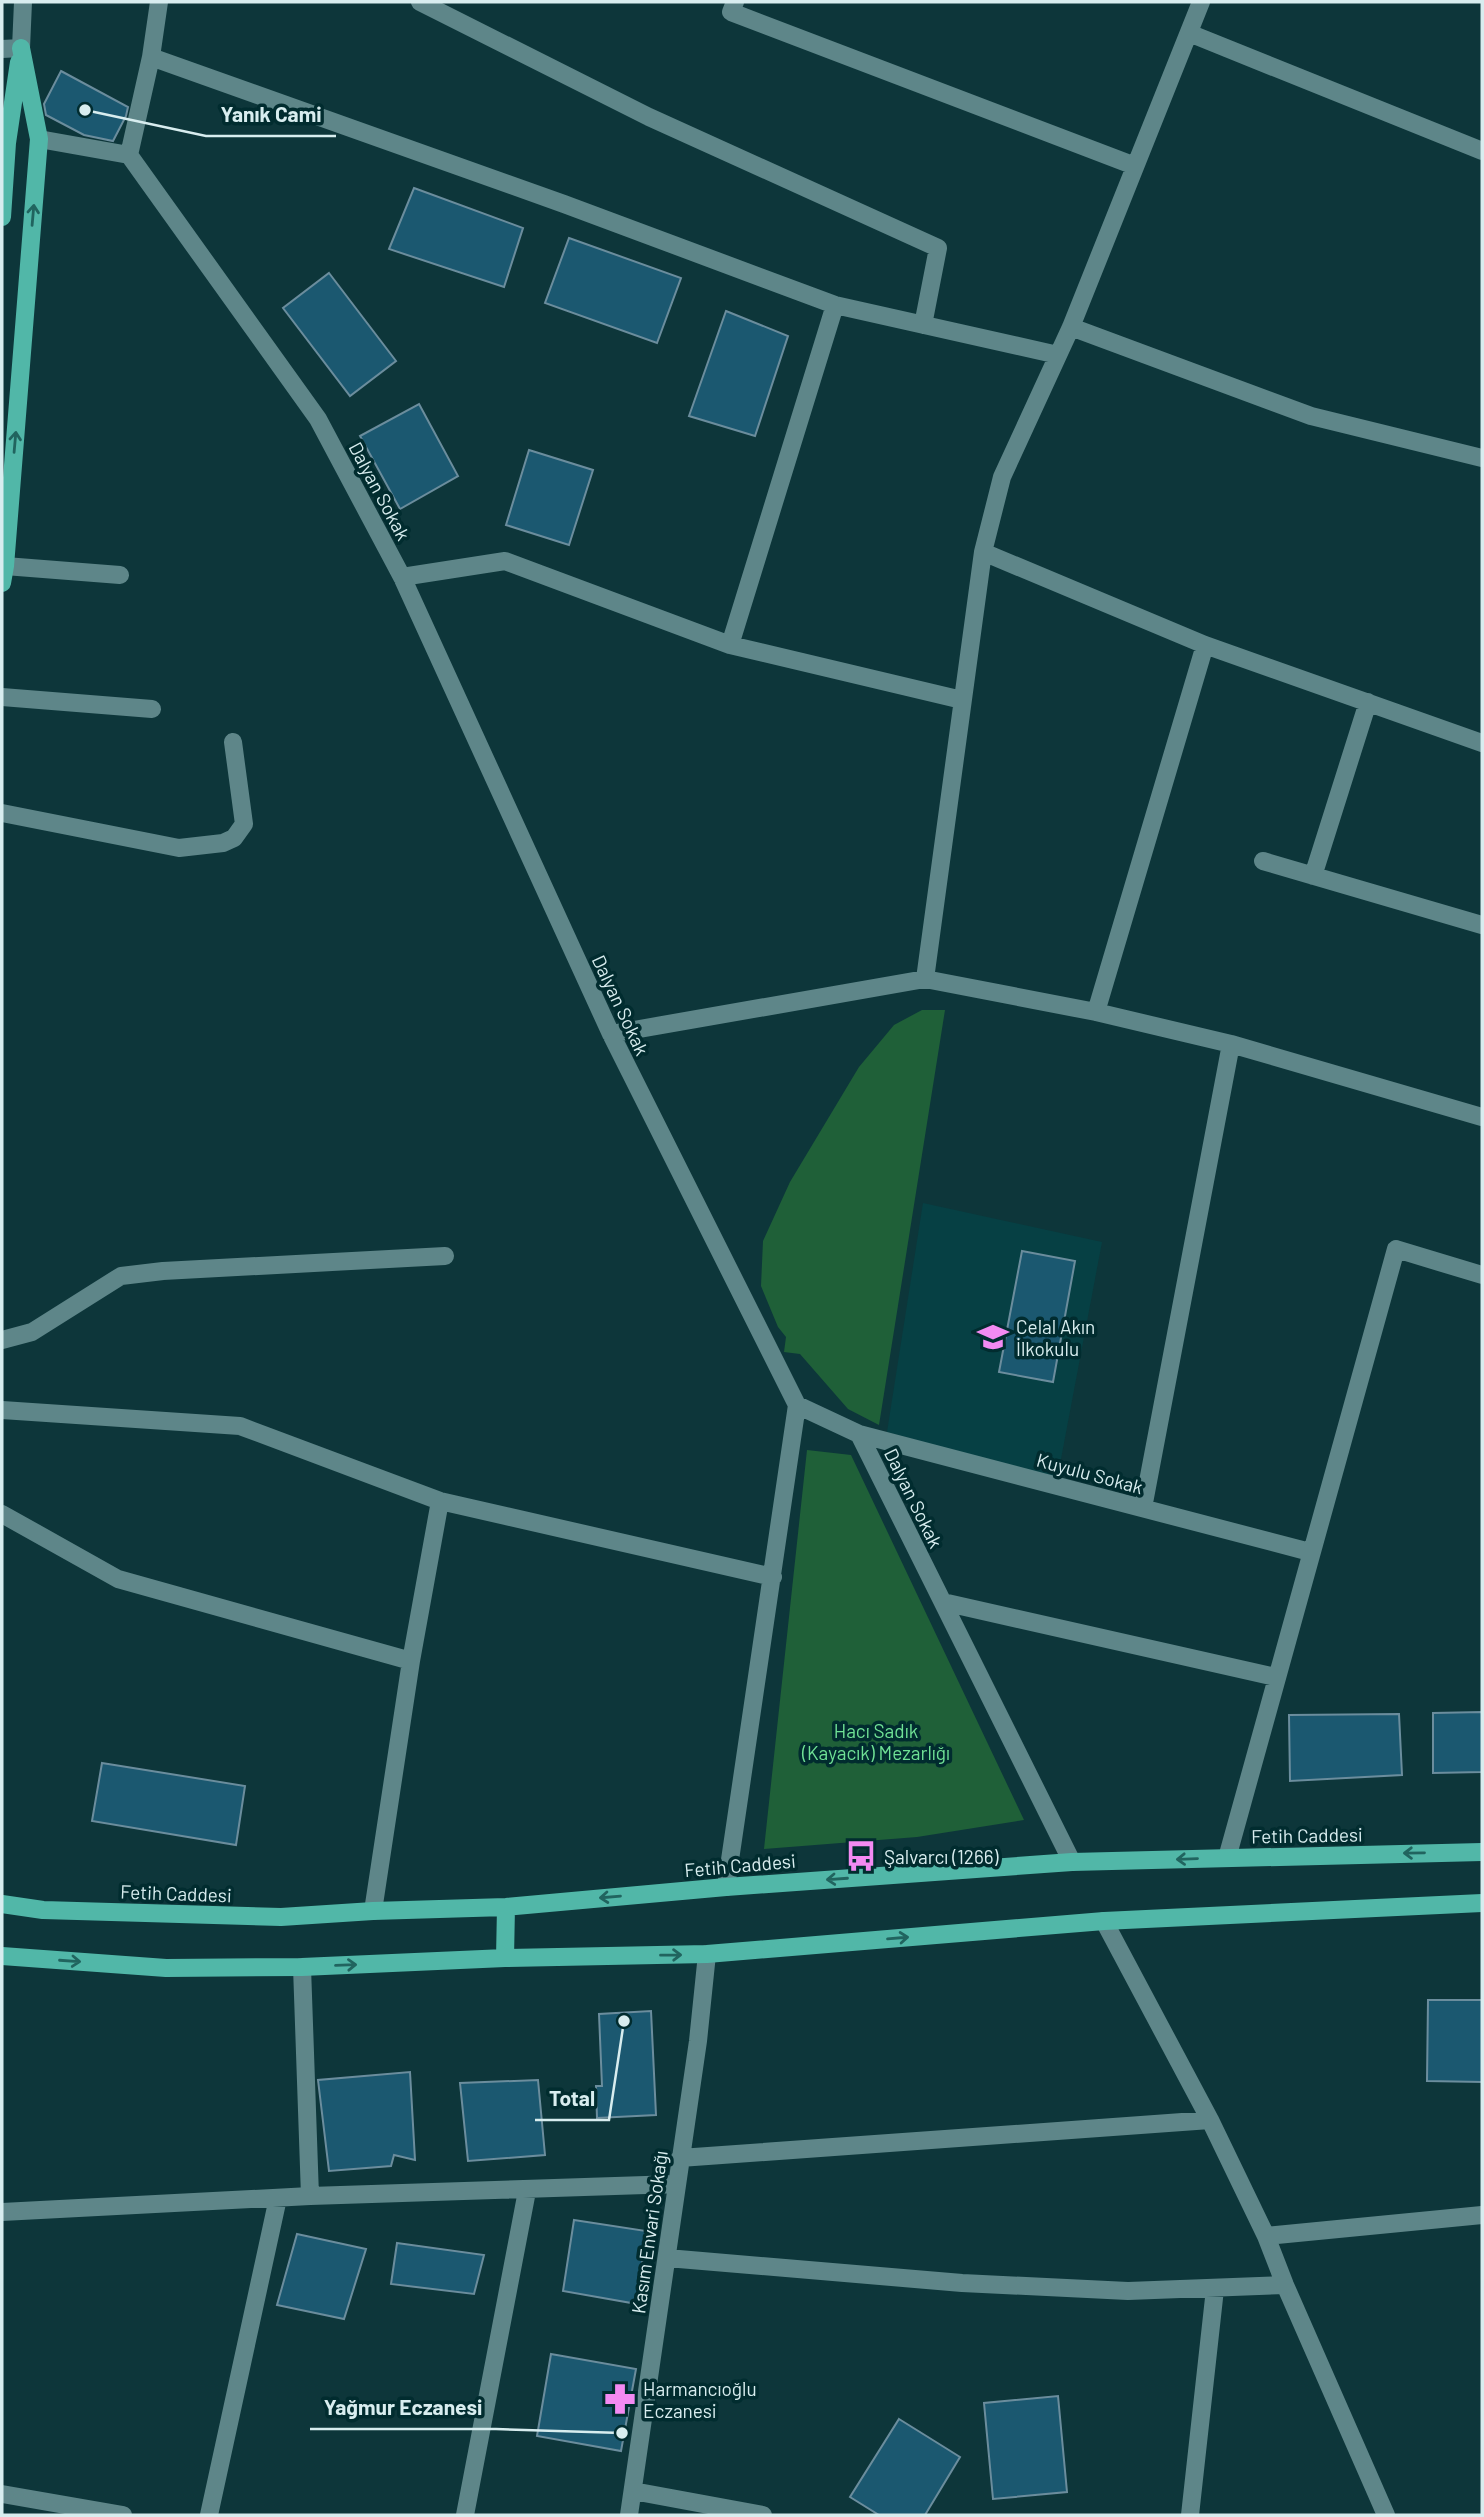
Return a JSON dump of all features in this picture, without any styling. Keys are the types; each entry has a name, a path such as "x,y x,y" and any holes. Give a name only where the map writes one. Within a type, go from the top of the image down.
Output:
{"main road":[{"path":"4,574 39,139 22,48"},
{"path":"2,217 7,143 22,48"},
{"name":"Fetih Caddesi","path":"2,1904 43,1910 281,1917 373,1910 506,1907 726,1887 1072,1862 1482,1852"},
{"path":"2,1956 166,1968 302,1967 505,1958 707,1954 1104,1921 1482,1903"},
{"path":"505,1958 506,1907"}],"street":[{"path":"2,49 22,48 23,2"},
{"path":"39,139 129,155 151,57 159,2"},
{"path":"419,2 649,117 938,248 923,325"},
{"path":"736,2 732,12 1135,166"},
{"path":"925,979 983,552 1002,477 1071,327 1201,2"},
{"path":"1189,33 1482,151"},
{"path":"151,57 565,204 835,305 1058,355"},
{"name":"Dalyan Sokak","path":"129,155 318,419 402,577 611,1034 797,1405"},
{"path":"730,645 835,305"},
{"path":"1071,327 1311,416 1482,458"},
{"path":"983,552 1205,645 1482,743"},
{"path":"402,577 505,561 730,645 962,700"},
{"path":"4,574 120,575"},
{"path":"1096,1012 1205,645"},
{"path":"2,697 152,709"},
{"path":"1313,876 1368,702"},
{"path":"2,813 179,848 223,842 234,838 244,824 233,742"},
{"path":"1263,861 1482,925"},
{"path":"611,1034 925,979 1096,1012 1231,1044 1482,1117"},
{"path":"1143,1508 1231,1044"},
{"path":"1227,1858 1275,1677 1396,1249 1482,1275"},
{"path":"2,1340 32,1332 121,1276 163,1271 445,1256"},
{"path":"726,1887 797,1405 859,1434"},
{"path":"2,1410 240,1426 440,1501 773,1577"},
{"name":"Dalyan Sokak","path":"859,1434 1072,1862"},
{"name":"Kuyulu Sokak","path":"859,1434 1311,1552"},
{"path":"373,1910 411,1661 440,1501"},
{"path":"2,1514 118,1579 411,1661"},
{"path":"943,1602 1275,1677"},
{"path":"1104,1921 1210,2120 1266,2236 1386,2515"},
{"name":"Kasım Envari Sokağı","path":"629,2515 698,2041 707,1954"},
{"path":"302,1967 310,2196"},
{"path":"680,2158 1210,2120"},
{"path":"2,2211 310,2196 676,2185"},
{"path":"465,2515 527,2191"},
{"path":"209,2515 278,2198"},
{"path":"1266,2236 1482,2215"},
{"path":"667,2258 962,2283 1128,2291 1285,2285"},
{"path":"1190,2515 1215,2289"},
{"path":"633,2491 762,2515"},
{"path":"2,2494 123,2515"}],"shaded area":[{"name":"Celal Akın İlkokulu","path":"923,1203 1102,1242 1057,1480 887,1432"}],"green space":[{"path":"922,1010 945,1010 879,1425 848,1409 800,1354 784,1352 786,1337 778,1327 761,1286 763,1241 790,1182 859,1067 894,1025"},
{"name":"Hacı Sadık (Kayacık) Mezarlığı","path":"807,1450 851,1455 1024,1820 917,1837 764,1849"}],"building":[{"path":"61,71 128,107 113,141 84,135 46,115 44,104"},
{"path":"414,188 523,228 504,287 389,249"},
{"path":"569,238 681,278 657,343 545,303"},
{"path":"329,273 396,361 350,396 283,308"},
{"path":"726,311 788,336 755,436 689,416"},
{"path":"419,404 458,476 400,509 360,436"},
{"path":"529,450 593,470 569,545 506,525"},
{"path":"1022,1251 1075,1261 1053,1382 999,1372"},
{"path":"1482,1712 1482,1772 1433,1773 1433,1713"},
{"path":"1399,1714 1402,1775 1290,1781 1289,1715"},
{"path":"102,1763 245,1786 236,1845 92,1821"},
{"path":"1428,2000 1482,2000 1482,2082 1427,2081"},
{"path":"651,2011 656,2115 597,2118 596,2086 602,2086 599,2014"},
{"path":"410,2072 415,2160 394,2155 391,2166 329,2171 318,2080"},
{"path":"538,2080 545,2155 468,2161 460,2083"},
{"path":"574,2220 646,2231 637,2304 563,2291"},
{"path":"297,2234 366,2249 344,2319 277,2305"},
{"path":"397,2243 484,2255 474,2294 391,2284"},
{"path":"551,2354 636,2369 621,2451 537,2436"},
{"path":"1058,2396 1067,2492 993,2499 984,2403"},
{"path":"899,2419 960,2457 925,2515 879,2515 850,2497"}],"place":[{"name":"Yanık Cami","path":"85,110"},
{"name":"Celal Akın İlkokulu","path":"993,1337"},
{"name":"Şalvarcı (1266)","path":"861,1856"},
{"name":"Total","path":"624,2021"},
{"name":"Harmancıoğlu Eczanesi","path":"620,2399"},
{"name":"Yağmur Eczanesi","path":"622,2433"}]}
